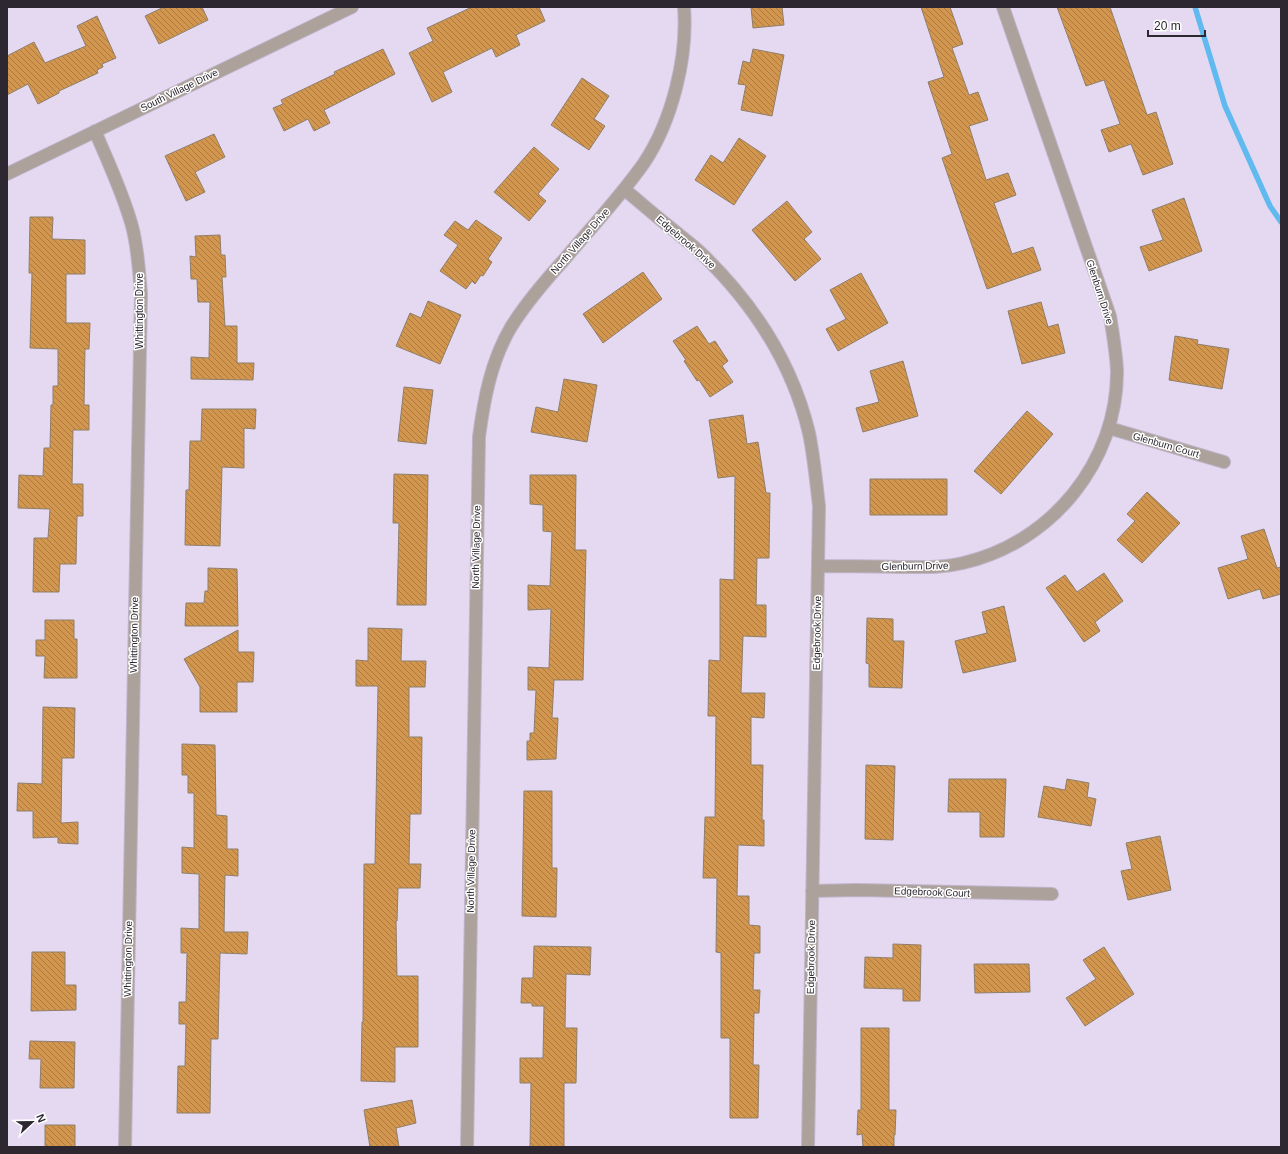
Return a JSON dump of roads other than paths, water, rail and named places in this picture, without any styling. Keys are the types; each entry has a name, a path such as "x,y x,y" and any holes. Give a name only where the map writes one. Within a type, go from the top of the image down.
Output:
{"street":[{"name":"South Village Drive","path":"7,174 352,7"},
{"name":"North Village Drive","path":"466,1147 478,445 485,396 497,356 510,329 527,302 624,189 645,161 664,125 675,93 683,49 684,7"},
{"name":"Glenburn Drive","path":"818,566 937,567 962,564 987,556 1011,545 1038,529 1059,511 1076,491 1091,469 1103,445 1114,402 1117,371 1115,344 1110,316 1003,7"},
{"name":"Whittington Drive","path":"95,131 123,196 133,228 139,261 141,294 125,1147"},
{"name":"Edgebrook Drive","path":"624,189 700,252 734,287 763,326 781,358 798,398 808,433 815,469 819,506 808,1147"},
{"name":"Glenburn Court","path":"1108,428 1224,462"},
{"name":"Edgebrook Court","path":"812,891 857,890 1052,894"}],"waterway":[{"path":"1195,7 1225,106 1270,206 1281,222"}]}
